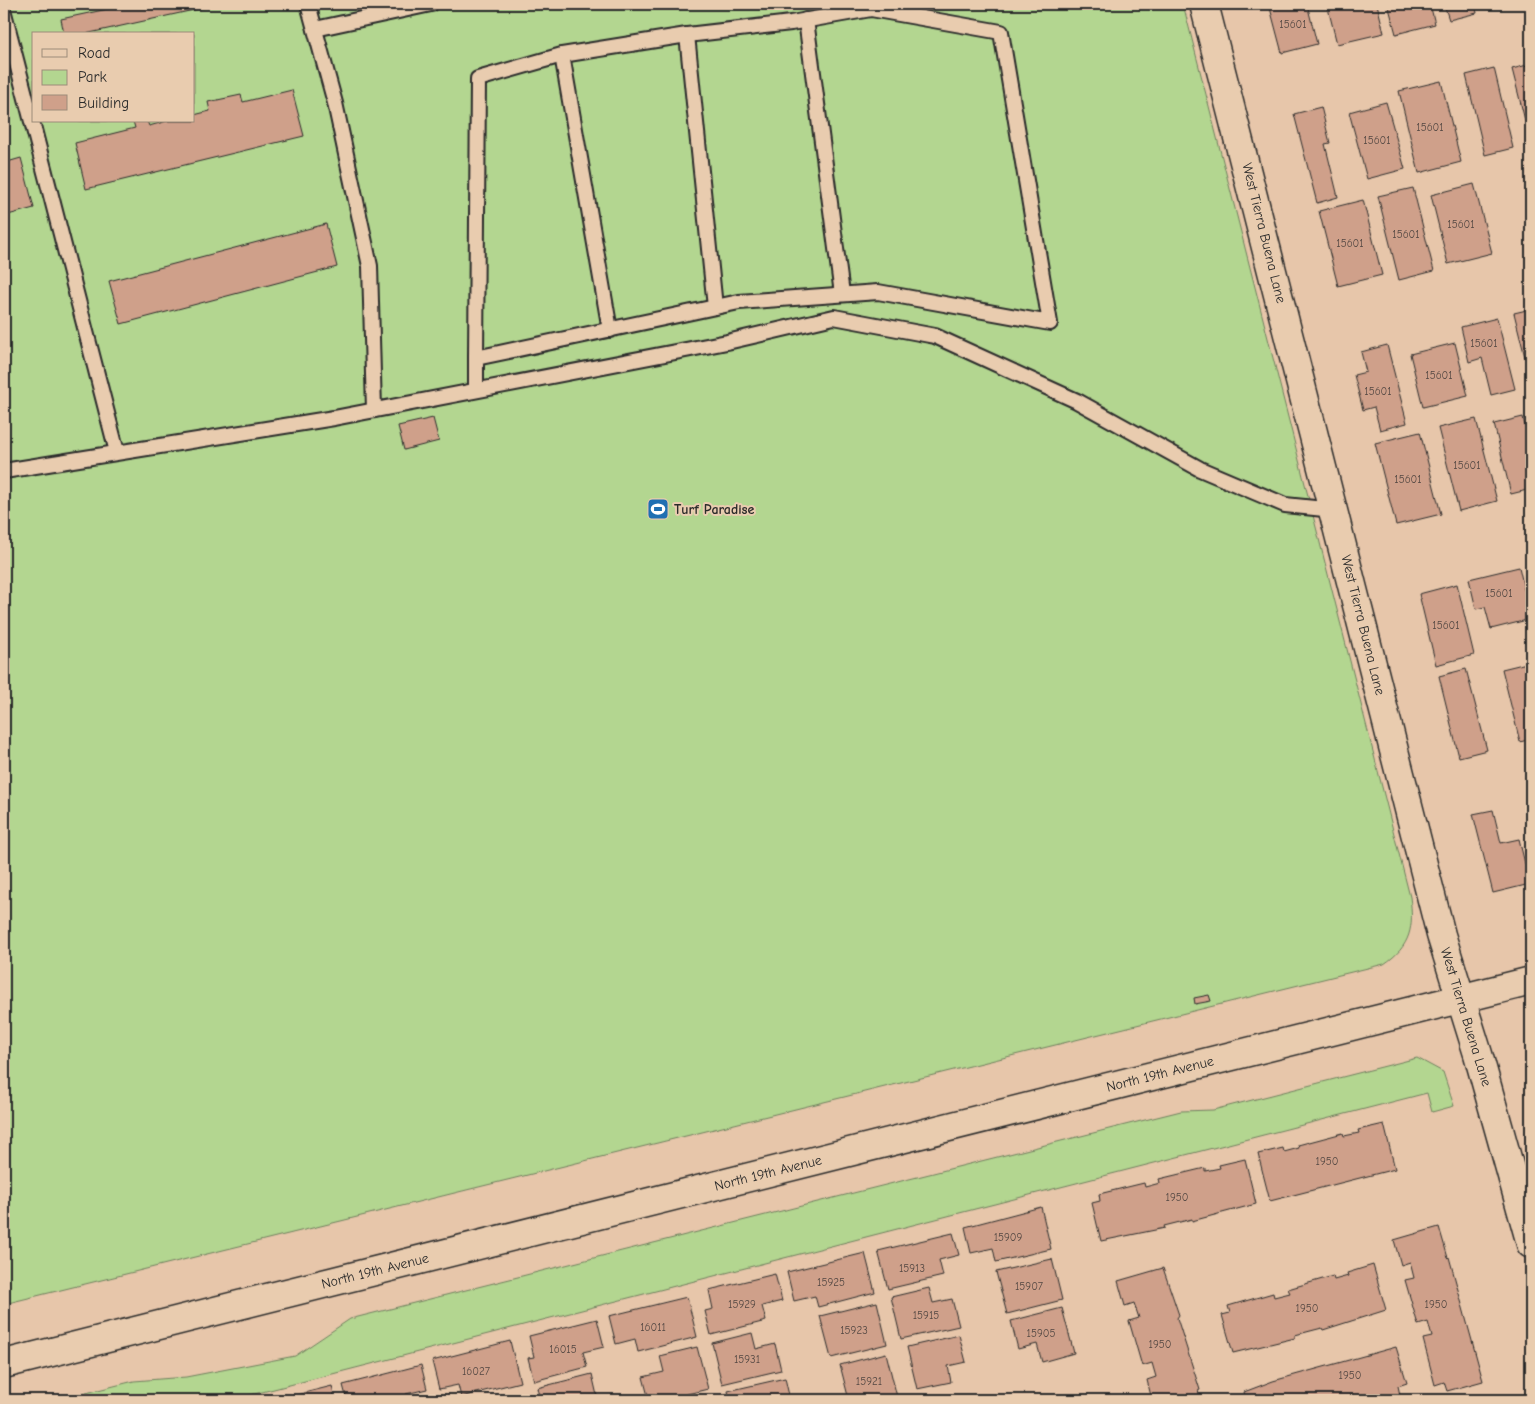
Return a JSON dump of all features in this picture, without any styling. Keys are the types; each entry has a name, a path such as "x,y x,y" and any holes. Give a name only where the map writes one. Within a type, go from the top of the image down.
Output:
{"main road":[{"name":"West Tierra Buena Lane","path":"1204,4 1438,925 1531,1244"},
{"name":"North 19th Avenue","path":"4,1364 1531,981"}],"lane":[{"path":"308,4 335,103 370,266 374,410"},
{"path":"315,29 431,4"},
{"path":"476,358 739,302 842,294 878,292 1050,323 1001,32 871,9 806,20 562,54 478,79 476,358 476,390"},
{"path":"4,13 32,122"},
{"path":"806,20 842,294"},
{"path":"688,35 715,307"},
{"path":"562,54 610,330"},
{"path":"32,122 117,452"},
{"path":"4,471 374,410 727,342 834,317 936,336 1077,401 1200,469 1285,505 1334,510"}],"green space":[{"name":"Turf Paradise","path":"4,4 1183,4 1410,897 1411,927 1409,935 1400,950 1384,964 4,1304"},
{"path":"1417,1058 1443,1072 1454,1106 1432,1112 1427,1093 231,1400 58,1400 134,1381 186,1377 295,1356 350,1319 1181,1111 1213,1110"}],"building":[{"path":"131,4 221,4 94,32 64,32 61,19"},
{"path":"1269,4 1307,4 1317,44 1282,53"},
{"path":"1327,4 1377,4 1384,33 1337,44"},
{"path":"1388,4 1430,4 1435,24 1396,34"},
{"path":"1444,4 1475,4 1477,13 1449,20"},
{"path":"1531,64 1531,144 1512,69"},
{"path":"1494,68 1513,148 1485,155 1466,75"},
{"path":"1441,81 1461,162 1419,173 1399,91"},
{"path":"292,90 304,136 86,189 75,143 135,128 133,122 147,122 149,126 163,122 195,122 195,115 210,111 208,102 241,95 243,102"},
{"path":"1386,102 1405,169 1367,179 1349,112"},
{"path":"1321,107 1330,143 1325,144 1338,197 1317,203 1294,114"},
{"path":"21,158 34,208 4,216 4,163"},
{"path":"1474,184 1492,253 1448,264 1431,195"},
{"path":"1413,188 1434,271 1399,280 1378,196"},
{"path":"1363,200 1382,275 1338,286 1319,211"},
{"path":"326,224 337,267 121,324 109,281"},
{"path":"1531,309 1531,381 1514,313"},
{"path":"1497,318 1515,389 1491,395 1482,358 1469,362 1461,327"},
{"path":"1455,343 1468,396 1423,407 1410,354"},
{"path":"1387,345 1407,423 1380,430 1374,407 1363,410 1354,375 1366,372 1361,352"},
{"path":"1523,417 1531,452 1531,489 1511,494 1494,424"},
{"path":"433,418 439,441 404,450 398,426"},
{"path":"1476,419 1497,501 1459,511 1438,428"},
{"path":"1420,432 1441,514 1396,525 1375,443"},
{"path":"1531,565 1531,583 1527,566"},
{"path":"1519,567 1531,619 1491,629 1485,607 1476,609 1469,579"},
{"path":"1457,584 1474,655 1436,665 1419,594"},
{"path":"1531,662 1531,739 1520,742 1502,669"},
{"path":"1466,669 1487,750 1459,757 1439,676"},
{"path":"1531,808 1531,837 1525,810"},
{"path":"1493,810 1501,843 1519,839 1530,884 1493,893 1473,814"},
{"path":"1209,995 1211,1001 1195,1004 1194,998"},
{"path":"1384,1124 1395,1169 1270,1201 1258,1154 1283,1148 1284,1152 1299,1148 1298,1145 1343,1133 1344,1136 1359,1133 1358,1130"},
{"path":"1245,1159 1256,1204 1192,1221 1192,1219 1164,1226 1165,1228 1101,1241 1092,1203 1100,1201 1099,1194 1144,1183 1145,1187 1160,1183 1159,1179 1205,1168 1205,1171 1220,1168 1219,1165"},
{"path":"1041,1207 1051,1249 996,1262 993,1248 971,1253 965,1227"},
{"path":"1439,1227 1483,1381 1447,1391 1444,1382 1435,1385 1423,1339 1432,1337 1428,1322 1418,1325 1405,1280 1414,1278 1410,1262 1401,1265 1394,1240"},
{"path":"953,1233 959,1255 939,1260 943,1276 888,1289 878,1251"},
{"path":"865,1253 875,1292 818,1307 815,1296 794,1301 787,1272"},
{"path":"1052,1259 1062,1300 1007,1314 996,1272"},
{"path":"1373,1265 1386,1310 1323,1330 1322,1328 1295,1335 1295,1338 1233,1353 1222,1315 1230,1313 1228,1306 1273,1293 1274,1297 1290,1293 1288,1289 1333,1276 1334,1280 1348,1276 1347,1273"},
{"path":"1163,1268 1179,1315 1177,1318 1200,1390 1198,1391 1201,1400 1152,1400 1147,1380 1156,1377 1152,1363 1142,1366 1129,1321 1139,1318 1134,1303 1125,1306 1118,1281"},
{"path":"775,1274 782,1301 762,1306 766,1321 711,1335 705,1311 713,1309 709,1290"},
{"path":"929,1288 933,1303 952,1299 959,1326 901,1339 891,1297"},
{"path":"687,1297 697,1337 638,1352 635,1339 616,1344 609,1316"},
{"path":"877,1302 887,1344 831,1358 820,1316"},
{"path":"1062,1308 1074,1353 1042,1362 1037,1344 1018,1349 1011,1321"},
{"path":"597,1319 604,1347 583,1352 587,1367 534,1381 528,1358 534,1357 529,1336"},
{"path":"752,1333 756,1349 775,1344 781,1370 722,1384 712,1343"},
{"path":"959,1335 966,1362 948,1366 951,1382 917,1389 907,1347"},
{"path":"510,1341 520,1382 461,1397 458,1385 439,1389 432,1361"},
{"path":"697,1347 708,1389 662,1400 649,1400 643,1377 664,1372 660,1356"},
{"path":"1396,1347 1407,1383 1398,1386 1400,1395 1381,1400 1246,1400 1244,1392 1273,1381"},
{"path":"886,1353 897,1397 883,1400 849,1400 840,1365"},
{"path":"421,1365 427,1389 406,1394 408,1400 347,1400 343,1385"},
{"path":"592,1374 598,1400 540,1400 537,1388"},
{"path":"785,1378 790,1400 730,1400 728,1391"},
{"path":"332,1386 335,1400 276,1400"},
{"path":"521,1395 522,1400 500,1400"}],"place":[{"name":"Turf Paradise","path":"658,509"}]}
